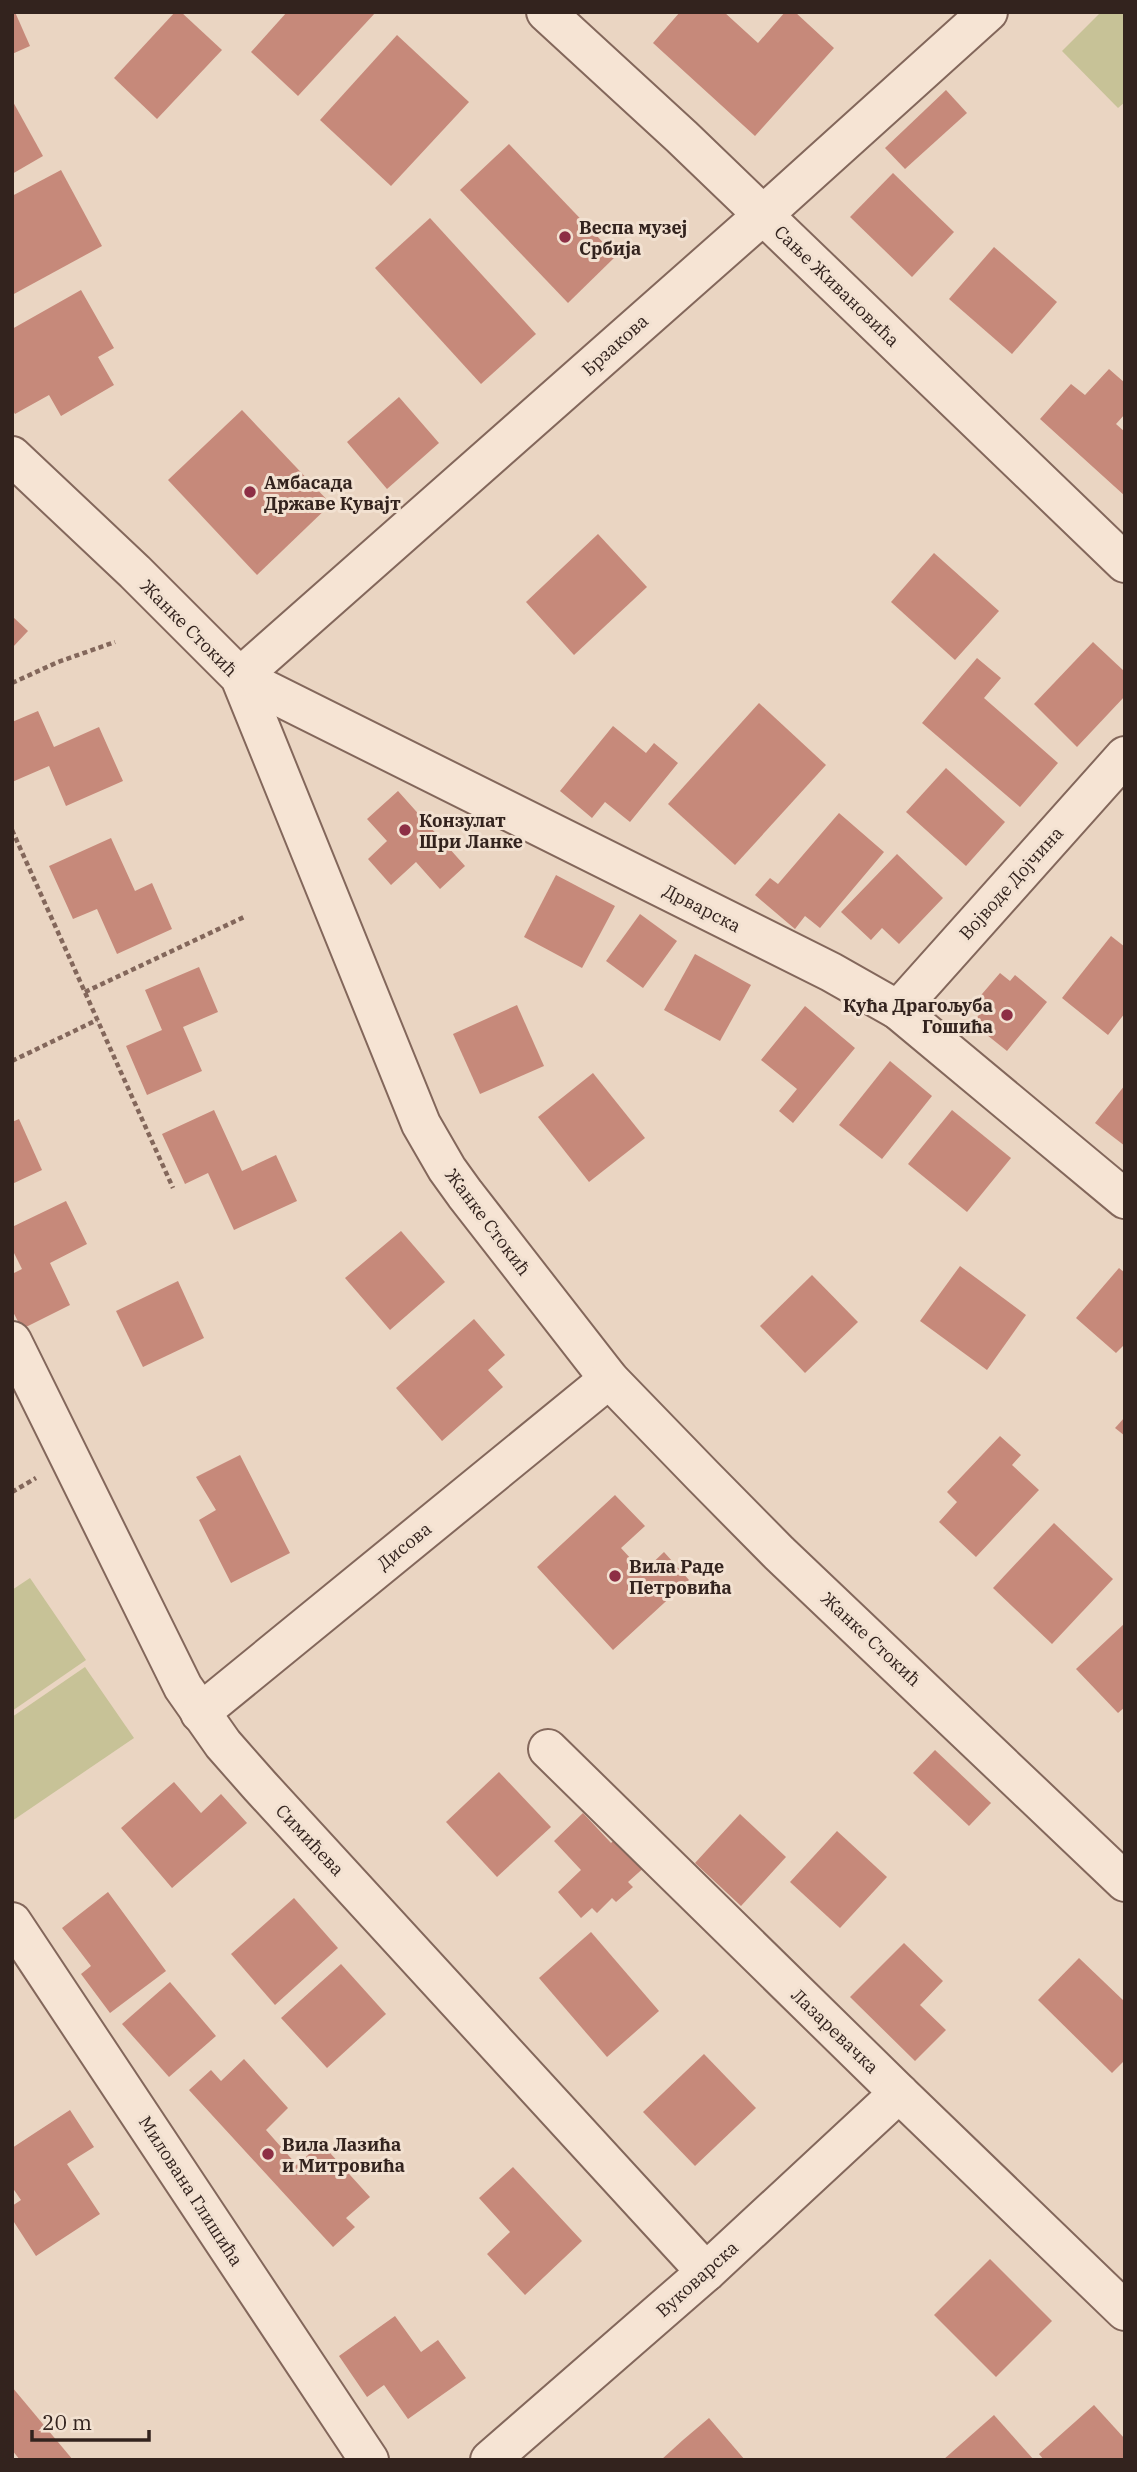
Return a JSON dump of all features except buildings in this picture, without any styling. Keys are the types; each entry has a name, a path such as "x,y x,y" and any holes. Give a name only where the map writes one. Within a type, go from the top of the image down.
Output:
{"street":[{"name":"Сање Живановића","path":"546,12 763,215 1125,563"},
{"name":"Брзакова","path":"240,677 763,215 988,12"},
{"name":"Жанке Стокић","path":"15,464 135,572 240,677 421,1124 465,1194 609,1379 779,1553 1125,1882"},
{"name":"Дрварска","path":"240,677 819,966 898,1010 1125,1199"},
{"name":"Војводе Дојчина","path":"898,1010 1125,756"},
{"name":"Симићева","path":"12,1341 166,1656 200,1713 260,1786 706,2272"},
{"name":"Дисова","path":"200,1713 609,1379"},
{"name":"Лазаревачка","path":"548,1749 1125,2311"},
{"name":"Милована Глишића","path":"12,1922 369,2460"},
{"name":"Вуковарска","path":"490,2460 706,2272 899,2093"}],"path":[{"path":"12,683 58,662 115,642"},
{"path":"12,830 173,1188"},
{"path":"85,992 244,917"},
{"path":"12,1062 97,1020"}],"shaded area":[{"path":"1101,12 1125,12 1125,102 1118,108 1062,51"},
{"path":"30,1578 86,1660 12,1711 12,1590"},
{"path":"85,1667 134,1738 12,1821 12,1717"}],"place":[{"name":"Веспа музеј Србија","path":"565,237"},
{"name":"Амбасада Државе Кувајт","path":"250,492"},
{"name":"Конзулат Шри Ланке","path":"405,830"},
{"name":"Кућа Драгољуба Гошића","path":"1007,1015"},
{"name":"Вила Раде Петровића","path":"615,1576"},
{"name":"Вила Лазића и Митровића","path":"268,2154"}]}
